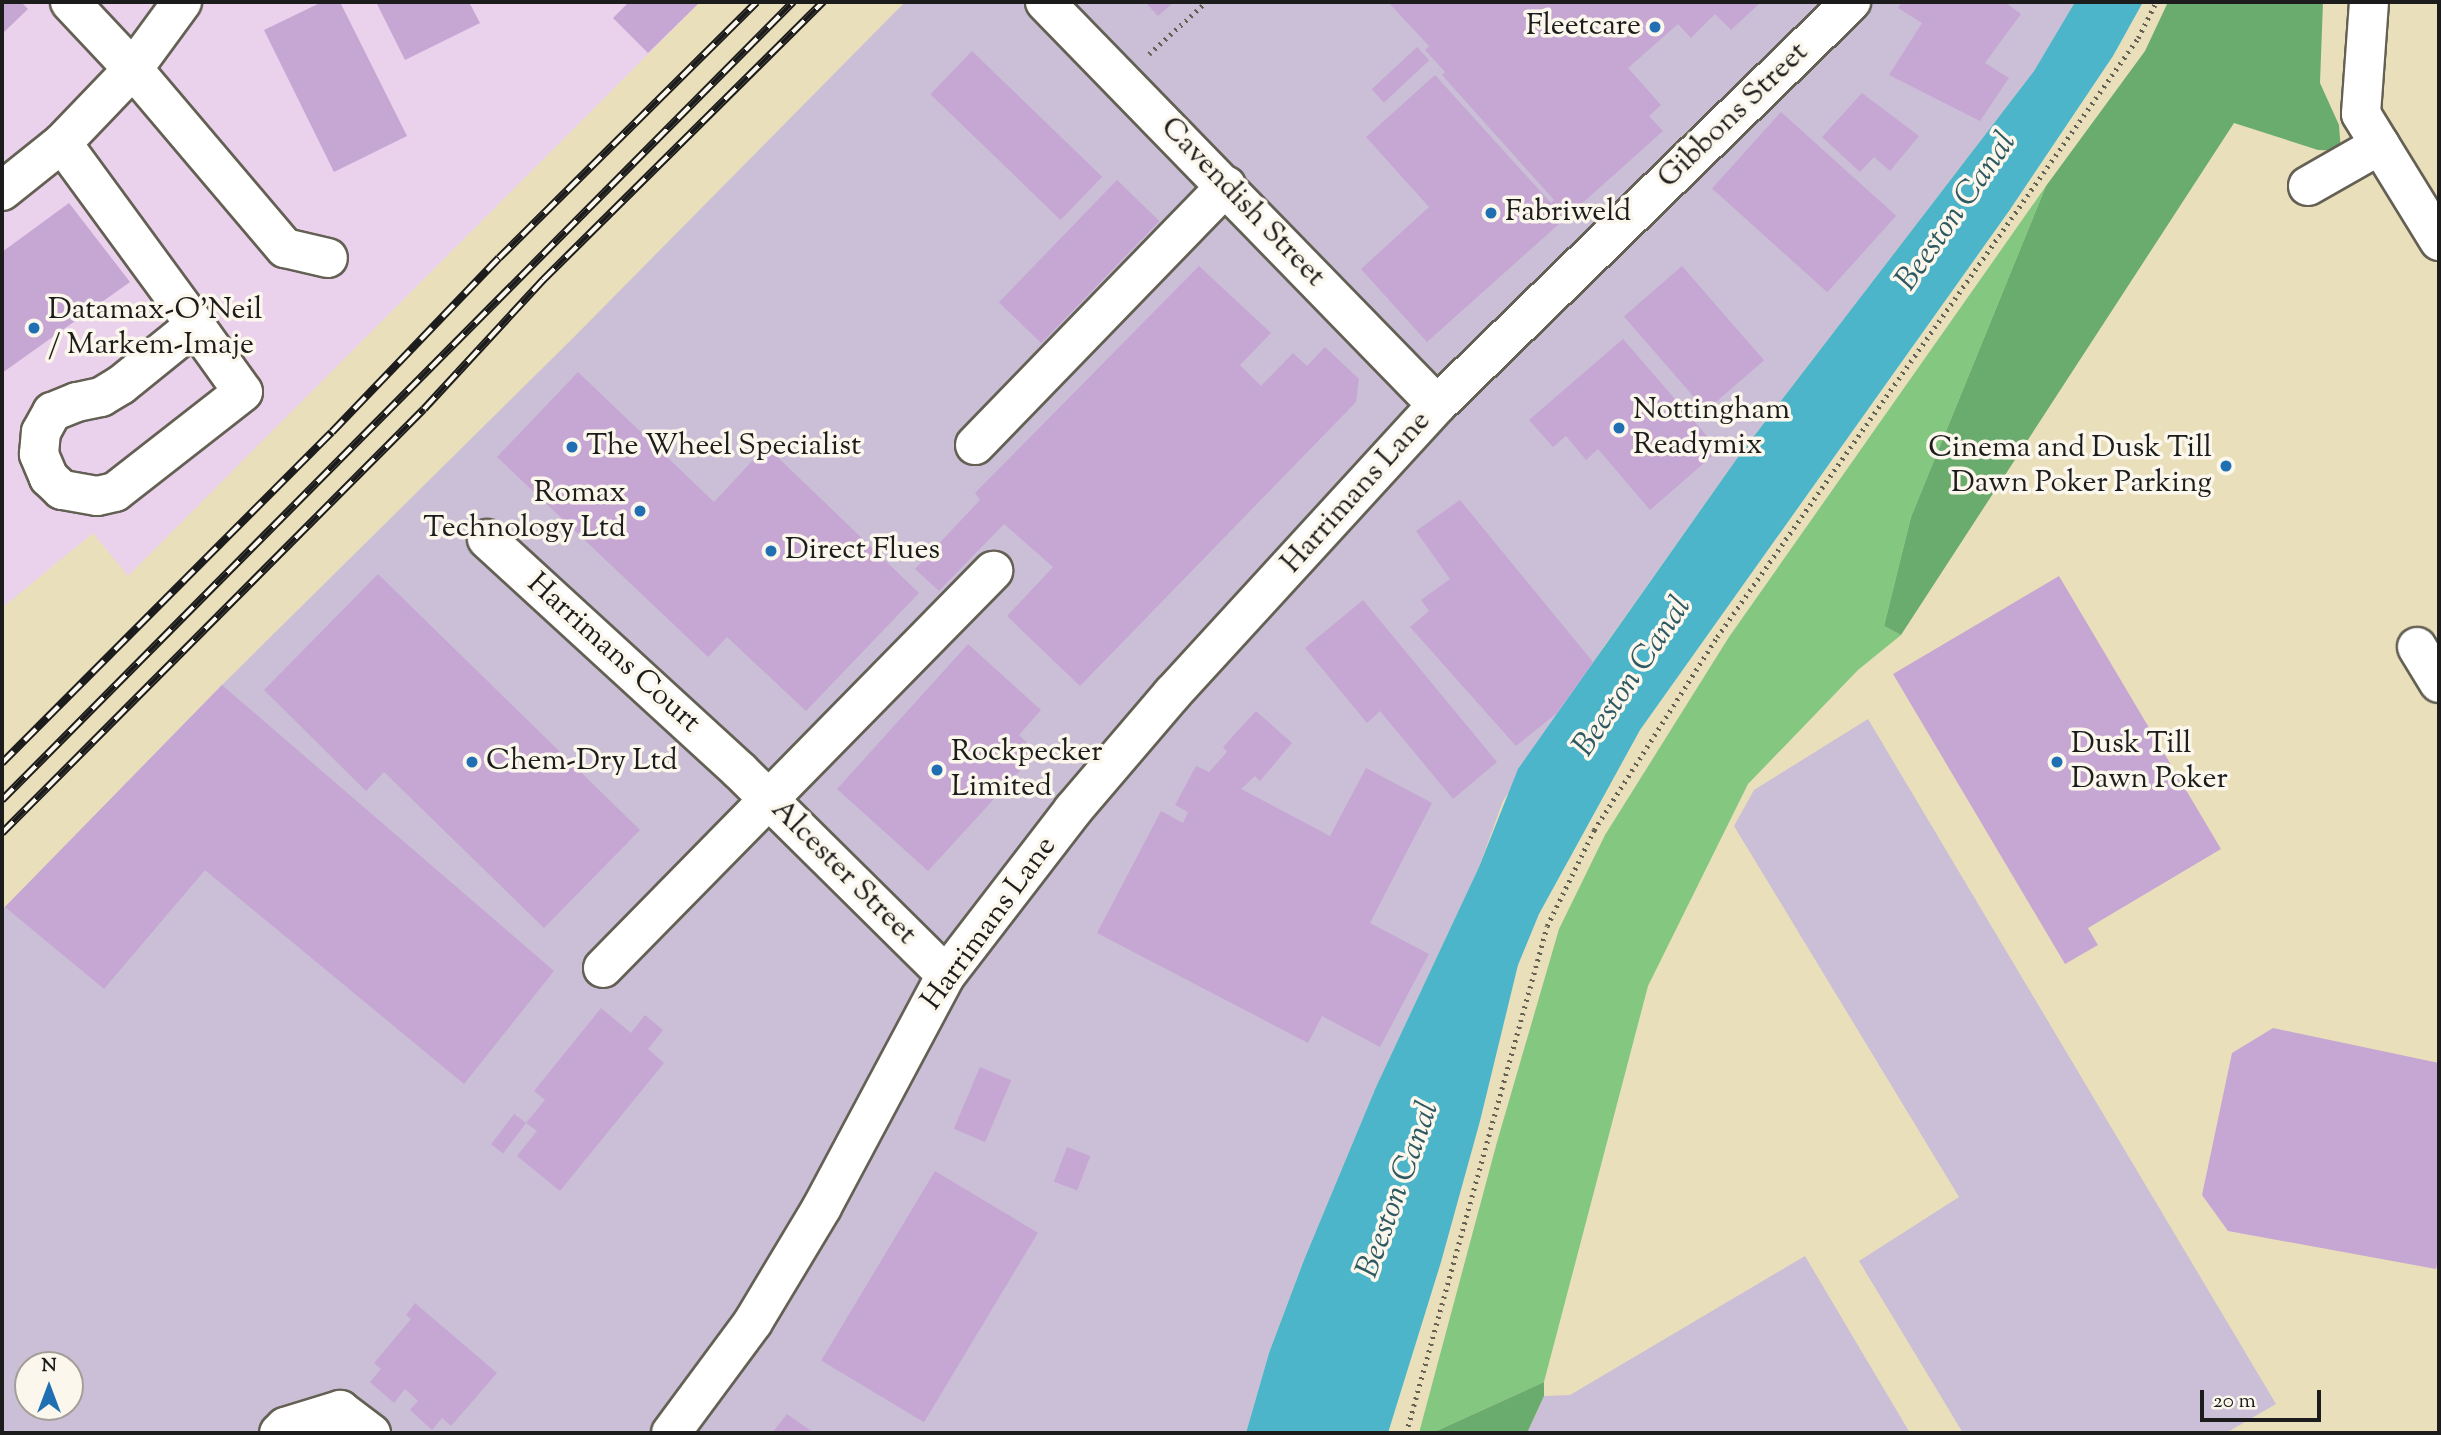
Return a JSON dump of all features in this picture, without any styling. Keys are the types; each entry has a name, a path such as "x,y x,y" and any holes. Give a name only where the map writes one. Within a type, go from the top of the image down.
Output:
{"street":[{"path":"70,2 133,69 285,247 328,258"},
{"path":"2,191 62,143 133,69 182,2"},
{"name":"Cavendish Street","path":"1045,2 1123,79 1437,405"},
{"name":"Gibbons Street","path":"1437,405 1851,2"},
{"path":"2369,2 2361,114 2439,241"},
{"path":"62,143 243,392 115,492 97,496 62,490 49,478 38,454 41,432 52,412 77,402 101,397 121,385 195,326"},
{"path":"2308,186 2380,145"},
{"path":"975,445 1226,186"},
{"name":"Harrimans Lane","path":"671,1433 752,1322 808,1230 946,975 1046,844 1163,704 1437,405"},
{"name":"Harrimans Court","path":"487,539 739,770"},
{"path":"603,968 993,571"},
{"path":"2417,648 2439,683"},
{"name":"Alcester Street","path":"739,770 946,975"},
{"path":"279,1433 285,1427 340,1410 371,1433"}],"path":[{"path":"1123,79 1206,2"},
{"path":"1406,1433 1547,926 1594,830 1717,637 2138,38 2156,2"}],"shaded area":[{"path":"2,2 700,2 128,576 93,533 2,608"},
{"path":"905,2 2075,2 2034,71 1738,457 1605,645 1503,801 1479,867 1376,1087 1304,1260 1269,1353 1246,1433 2,1433 2,910 222,685 574,337"},
{"path":"1868,719 2276,1404 2226,1433 1963,1433 1859,1261 1959,1197 1734,826 1754,790"},
{"path":"1805,1256 1910,1433 1527,1433 1544,1396 1570,1395"}],"green space":[{"path":"2168,2 2323,2 2320,83 2339,125 2341,151 2318,150 2234,123 1901,635 1884,626 1911,517 2046,186 2145,51"},
{"path":"2046,186 1911,517 1884,626 1901,635 1858,670 1748,784 1648,986 1544,1382 1432,1433 1419,1433 1497,1142 1559,929 1605,835 1729,637"},
{"path":"1544,1382 1544,1396 1527,1433 1432,1433"}],"water":[{"name":"Beeston Canal","path":"2075,2 2143,2 2113,56 2009,211 1640,730 1539,914 1518,965 1480,1121 1441,1262 1388,1433 1246,1433 1269,1353 1304,1260 1376,1087 1479,867 1518,769 1738,457 2034,71"}],"building":[{"path":"2,2 21,2 28,9 2,34"},
{"path":"322,2 340,2 407,136 334,172 264,30"},
{"path":"376,2 469,2 480,23 405,60"},
{"path":"629,2 700,2 648,53 613,18"},
{"path":"1145,2 1174,2 1158,16"},
{"path":"1388,2 1761,2 1731,30 1715,14 1691,38 1678,24 1628,68 1661,105 1649,116 1663,131 1427,342 1361,269 1429,207 1366,137 1435,75 1551,203 1554,200 1442,75 1445,72 1425,50 1429,46"},
{"path":"1902,2 2005,2 2021,14 1985,63 2009,78 1980,121 1889,75 1922,23 1898,8"},
{"path":"1417,47 1429,60 1384,102 1372,89"},
{"path":"972,51 1102,177 1061,220 930,94"},
{"path":"1862,93 1919,136 1890,171 1874,157 1860,172 1822,137"},
{"path":"1781,112 1896,216 1827,292 1712,189"},
{"path":"1117,180 1159,221 1041,343 999,302"},
{"name":"Datamax-O’Neil / Markem-Imaje","path":"69,203 130,282 2,373 2,252"},
{"path":"1199,266 1271,333 1240,365 1261,386 1293,353 1307,366 1325,347 1359,379 1356,402 1080,686 1007,616 1053,567 1004,524 939,591 915,569 980,500 975,493"},
{"path":"1682,266 1764,360 1706,411 1624,317"},
{"name":"Nottingham Readymix","path":"1623,339 1719,450 1650,510 1598,449 1586,460 1566,436 1553,447 1529,420"},
{"name":"Direct Flues","path":"578,372 714,502 766,446 919,593 806,711 727,637 708,657 497,457"},
{"path":"1460,500 1593,662 1557,713 1516,746 1410,627 1429,611 1421,600 1450,579 1416,531"},
{"path":"378,574 640,830 544,928 384,772 366,791 264,690"},
{"name":"Dusk Till Dawn Poker","path":"2059,576 2221,849 2088,928 2098,945 2065,964 1893,674"},
{"path":"1363,600 1497,762 1453,799 1380,711 1367,723 1305,648"},
{"name":"Rockpecker Limited","path":"968,644 1041,710 1019,735 1037,752 928,871 837,789"},
{"path":"222,685 554,971 464,1084 205,870 104,989 5,907"},
{"path":"1256,711 1292,743 1260,781 1255,776 1241,789 1330,836 1366,768 1432,803 1370,923 1429,954 1380,1047 1322,1016 1308,1043 1097,933 1161,811 1183,823 1188,812 1175,805 1196,766 1209,772 1227,752 1223,747"},
{"path":"601,1008 631,1033 645,1015 663,1030 648,1049 664,1063 560,1191 517,1156 537,1131 526,1123 545,1100 534,1091"},
{"path":"2273,1028 2439,1063 2439,1254 2436,1269 2228,1231 2202,1195 2232,1053"},
{"path":"980,1067 1011,1080 985,1142 954,1129"},
{"path":"514,1114 526,1123 503,1153 491,1144"},
{"path":"1067,1147 1090,1156 1077,1191 1054,1182"},
{"path":"935,1171 1038,1233 924,1422 821,1360"},
{"path":"415,1303 497,1373 451,1426 442,1418 432,1430 410,1410 418,1401 405,1389 394,1403 370,1382 381,1369 374,1363 411,1319 406,1315"},
{"path":"787,1414 814,1433 772,1433"}],"railway":[{"path":"2,763 332,432 499,258 757,2"},
{"path":"2,800 793,2"},
{"path":"2,833 424,409 543,280 823,2"}],"place":[{"name":"Fleetcare","path":"1655,27"},
{"name":"Fabriweld","path":"1491,213"},
{"name":"Datamax-O’Neil / Markem-Imaje","path":"34,328"},
{"name":"Nottingham Readymix","path":"1619,428"},
{"name":"The Wheel Specialist","path":"572,447"},
{"name":"Cinema and Dusk Till Dawn Poker Parking","path":"2226,466"},
{"name":"Romax Technology Ltd","path":"640,511"},
{"name":"Direct Flues","path":"771,551"},
{"name":"Chem-Dry Ltd","path":"472,762"},
{"name":"Dusk Till Dawn Poker","path":"2057,762"},
{"name":"Rockpecker Limited","path":"937,770"}]}
